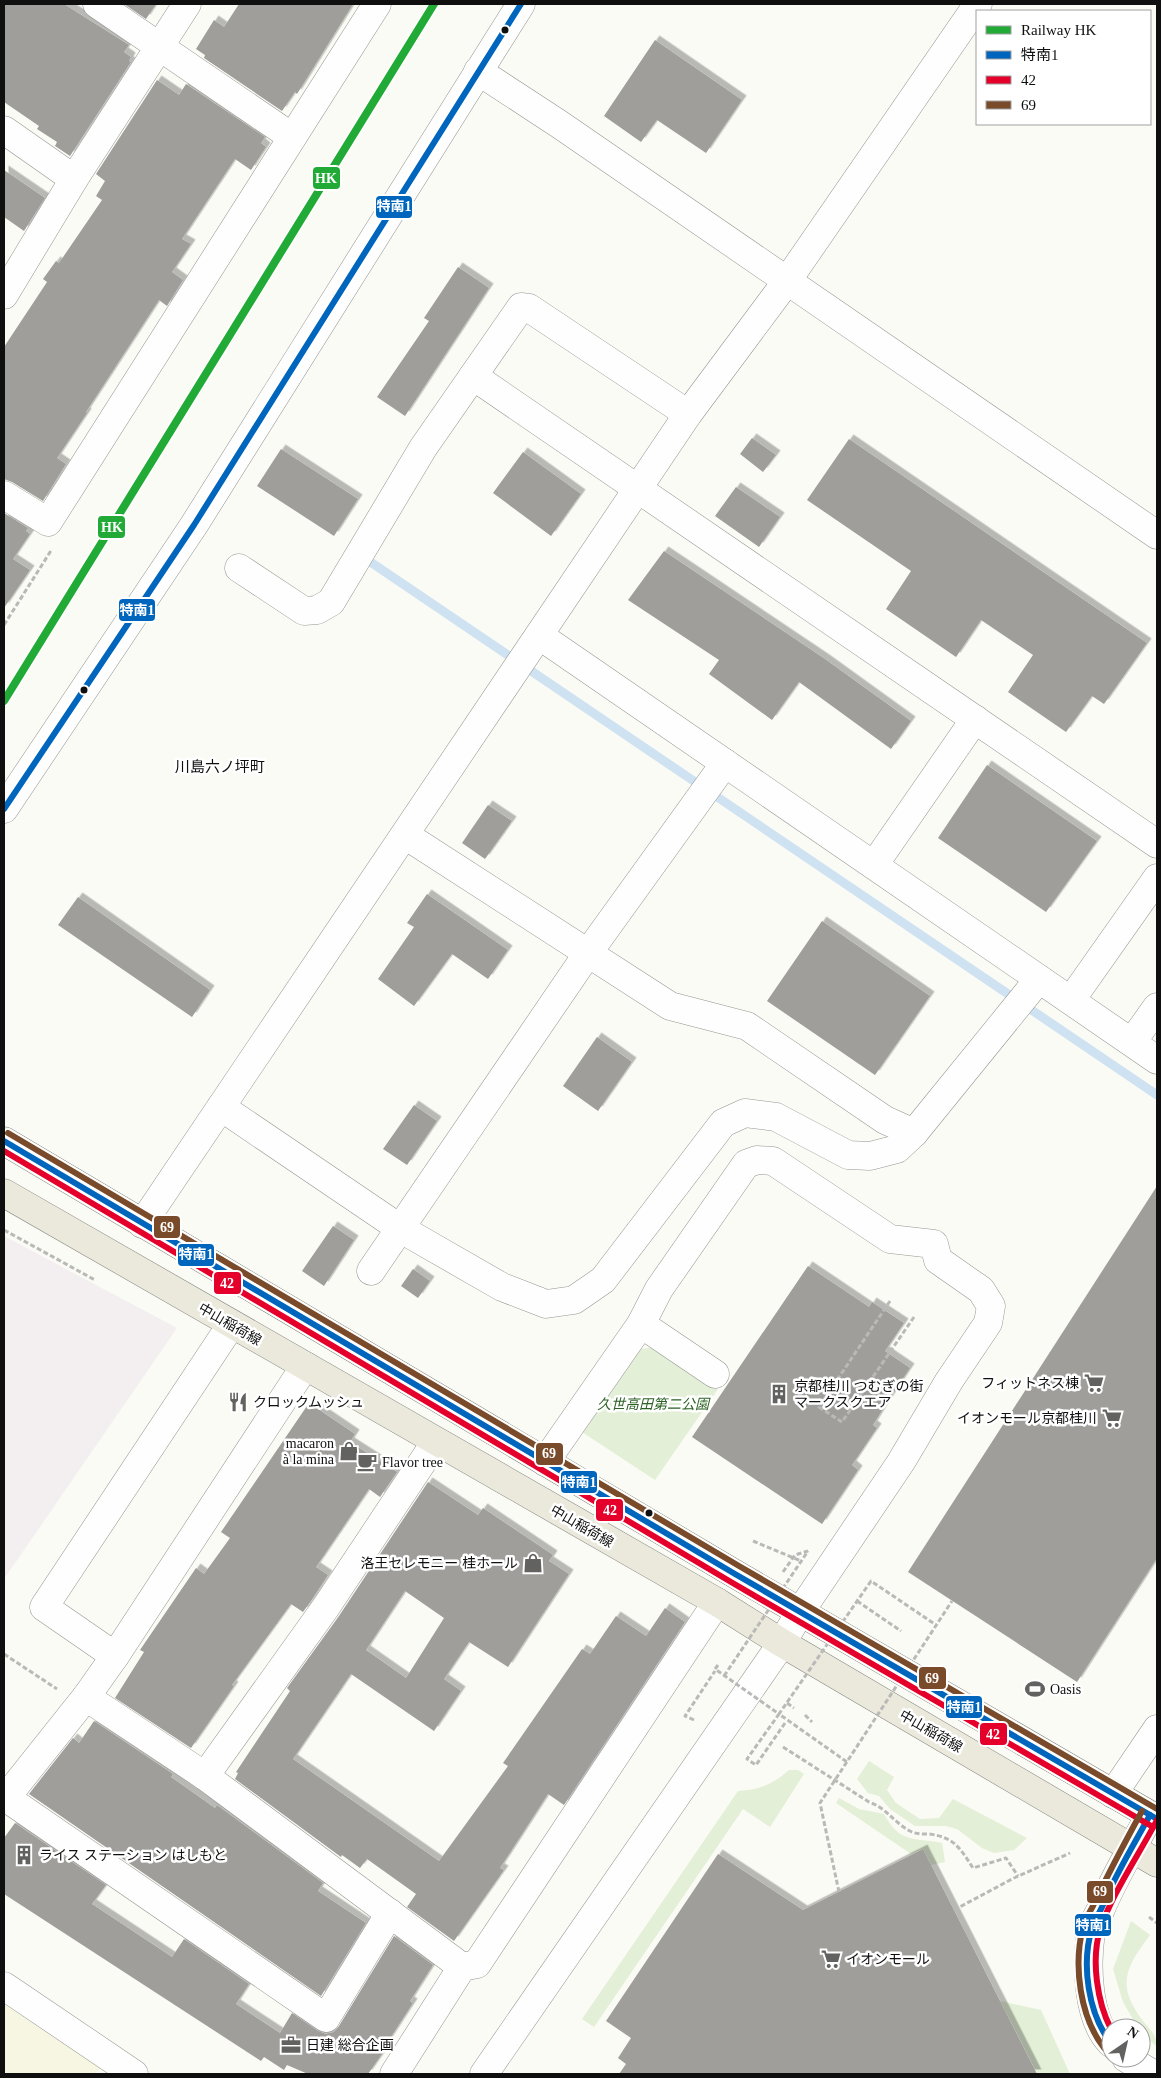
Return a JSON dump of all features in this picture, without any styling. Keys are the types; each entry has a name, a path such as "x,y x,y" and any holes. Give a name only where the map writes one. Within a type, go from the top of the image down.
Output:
{"main road":[{"path":"4,1141 800,1612 1154,1817"},
{"name":"中山稲荷線","path":"4,1193 231,1325 717,1602 782,1643 1157,1863"}],"street":[{"path":"97,4 292,137"},
{"path":"4,295 74,179 187,4"},
{"path":"4,495 48,522 377,4"},
{"path":"4,809 194,525 521,4"},
{"path":"142,1224 688,414 787,281 978,4"},
{"path":"478,71 1157,534"},
{"path":"4,130 74,179"},
{"path":"239,568 304,611 316,610 331,602 423,448 521,307 529,308 688,414"},
{"path":"473,376 1157,844"},
{"path":"540,636 1157,1060"},
{"path":"874,865 975,719"},
{"path":"371,1271 588,953 725,763"},
{"path":"405,835 670,1006 746,1026 885,1120 914,1132"},
{"path":"1070,1000 1157,878"},
{"path":"221,1107 401,1229 502,1287 546,1304 574,1300 603,1280 723,1123 745,1112 776,1117 848,1155 870,1156 897,1149 914,1132 1039,979"},
{"path":"1132,1042 1157,1007"},
{"path":"484,2074 782,1643 800,1612 901,1462 949,1381 988,1323 991,1306 981,1290 938,1260 934,1244 890,1239 773,1161 757,1160 746,1164 659,1289 641,1324 545,1462"},
{"path":"641,1324 715,1374"},
{"path":"116,1656 44,1607 231,1325"},
{"path":"305,1366 116,1656 83,1701 5,1798 326,2018 390,1913"},
{"path":"205,1776 326,1607 436,1442"},
{"path":"394,2074 462,1967 477,1964 717,1602"},
{"path":"83,1701 205,1776 462,1967"},
{"path":"1113,1794 1157,1729"},
{"path":"1101,2027 1092,2009 1090,1983 1091,1931 1110,1888 1132,1849 1154,1817"},
{"path":"4,1986 134,2074"}],"path":[{"path":"890,1301 818,1407 842,1422 914,1317"},
{"path":"753,1541 802,1560"},
{"path":"724,1676 808,1551 795,1555 783,1572"},
{"path":"785,1723 756,1765 747,1759 871,1581 936,1625"},
{"path":"857,1601 902,1631"},
{"path":"839,1892 820,1803 952,1601"},
{"path":"4,1654 83,1701"},
{"path":"718,1665 715,1669 724,1676 847,1762"},
{"path":"693,1721 685,1716 715,1671"},
{"path":"786,1703 794,1708"},
{"path":"806,1715 812,1722"},
{"path":"784,1747 869,1802 880,1806 891,1814 898,1825 912,1833 943,1836 958,1846 972,1868 1006,1858 1018,1876"},
{"path":"954,1910 1018,1876 1070,1853"},
{"path":"1149,1916 1157,1923"}],"shaded area":[{"path":"4,1236 177,1328 4,1579"}],"green space":[{"name":"久世高田第二公園","path":"655,1347 718,1389 655,1480 582,1432 634,1350"},
{"path":"869,1761 894,1777 887,1790 896,1803 920,1819 939,1818 953,1799 1027,1838 1014,1850 994,1853 982,1848 957,1829 946,1826 915,1826 890,1809 879,1796 868,1793 857,1779"},
{"path":"789,1770 798,1770 804,1774 770,1827 743,1809 594,2027 582,2019 738,1791 766,1785"},
{"path":"839,1798 859,1809 884,1814 890,1824 902,1835 942,1843 945,1862 931,1865 923,1849 911,1854 836,1803"},
{"path":"1131,1921 1150,1935 1135,1957 1127,1977 1129,1997 1141,2018 1132,2018 1123,2002 1113,1969"},
{"path":"1000,2001 1041,2010 1070,2074 1037,2074"},
{"path":"4,2002 101,2067 96,2074 4,2074"},
{"path":"1151,2030 1155,2036 1157,2047 1151,2041"}],"building":[{"path":"4,4 64,4 129,45 124,52 131,57 129,61 131,62 70,156 55,146 57,142 37,129 39,126 4,102"},
{"path":"124,4 156,4 146,19"},
{"path":"239,4 353,4 297,94 295,92 282,111 204,58 205,55 196,49 214,20 224,27"},
{"path":"655,40 742,100 706,153 657,120 641,142 604,116"},
{"path":"157,80 179,95 186,84 265,137 261,143 266,147 251,170 235,159 182,239 191,244 172,272 183,280 167,306 159,300 86,412 57,458 66,464 43,501 4,479 4,347 47,282 43,279 56,261 59,263 102,200 96,196 105,181 96,174"},
{"path":"4,170 45,198 24,231 4,217"},
{"path":"458,267 489,288 405,416 377,397 429,321 424,318"},
{"path":"752,438 776,455 763,472 740,454"},
{"path":"849,439 1147,643 1104,704 1092,696 1066,732 1008,692 1033,655 981,620 956,657 886,609 911,571 807,500"},
{"path":"281,449 358,499 334,536 257,486"},
{"path":"523,452 581,494 551,536 493,493"},
{"path":"736,487 780,517 759,547 715,516"},
{"path":"4,513 28,528 26,531 30,534 13,559 30,570 4,608"},
{"path":"664,551 825,659 911,721 891,749 799,682 772,720 709,674 719,660 628,600"},
{"path":"987,765 1097,841 1046,912 938,838"},
{"path":"488,805 512,821 485,859 462,843"},
{"path":"427,894 508,950 488,979 452,954 414,1006 378,979 414,927 407,923"},
{"path":"78,897 210,990 192,1017 58,925"},
{"path":"822,921 930,996 875,1075 767,1001"},
{"path":"597,1037 632,1062 598,1111 563,1086"},
{"path":"414,1105 437,1121 407,1165 383,1149"},
{"name":"フィットネス棟","path":"1157,1186 1157,1558 1077,1682 908,1572"},
{"path":"333,1226 354,1240 324,1286 302,1271"},
{"name":"京都桂川 つむぎの街 マークスクエア","path":"808,1266 869,1307 872,1302 904,1323 885,1351 910,1368 873,1425 877,1428 852,1465 858,1470 822,1524 692,1437"},
{"path":"413,1269 430,1281 418,1298 401,1286"},
{"path":"309,1403 355,1434 350,1442 397,1472 380,1497 369,1489 316,1567 328,1575 313,1598 303,1612 291,1604 232,1685 234,1686 191,1748 115,1698 144,1652 140,1650 196,1568 204,1574 230,1538 221,1532"},
{"path":"428,1482 478,1515 483,1508 553,1555 549,1561 569,1574 508,1667 469,1642 444,1679 461,1691 434,1731 351,1674 293,1759 439,1861 508,1766 503,1763 582,1649 590,1654 616,1616 646,1636 665,1608 685,1622 564,1805 548,1794 500,1868 504,1870 454,1941 407,1907 416,1894 367,1859 360,1868 342,1855 341,1857 235,1779 238,1773 236,1772 290,1691 287,1688 339,1616","holes":["405,1591 444,1618 406,1678 366,1650"]},
{"path":"94,1721 173,1774 171,1777 215,1808 217,1805 323,1883 318,1891 366,1923 321,1996 29,1794 73,1738 79,1743"},
{"path":"15,1823 106,1885 92,1904 172,1957 184,1939 249,1984 236,2004 280,2033 292,2013 318,2031 326,2034 334,2032 394,1936 433,1965 410,2001 413,2003 387,2043 389,2044 368,2074 308,2074 287,2065 284,2070 264,2057 261,2061 4,1894 4,1838"},
{"name":"イオンモール","path":"923,1849 1037,2074 619,2074 626,2064 618,2058 631,2038 606,2021 718,1854 803,1910"}],"waterway":[{"path":"369,561 1157,1095"}],"rail line":[{"name":"HK","path":"4,701 434,4"}],"transit line":[{"name":"特南1","path":"4,809 194,525 521,4"},
{"name":"69","path":"8,1133 739,1566 1157,1809"},
{"name":"特南1","path":"4,1141 735,1574 1157,1819"},
{"name":"42","path":"4,1151 731,1582 1153,1827"},
{"name":"69","path":"1101,2044 1089,2022 1084,2006 1079,1974 1080,1942 1086,1919 1142,1811"},
{"name":"特南1","path":"1101,2027 1092,2003 1089,1988 1087,1973 1089,1942 1093,1925 1113,1883 1150,1815"},
{"name":"42","path":"1106,2018 1099,1994 1096,1967 1097,1942 1100,1930 1126,1874 1157,1820"}],"place":[{"name":"フィットネス棟","path":"1094,1383"},
{"name":"京都桂川 つむぎの街 マークスクエア","path":"779,1394"},
{"name":"クロックムッシュ","path":"238,1402"},
{"name":"イオンモール京都桂川","path":"1112,1418"},
{"name":"macaron à la mina","path":"349,1451"},
{"name":"Flavor tree","path":"367,1462"},
{"name":"洛王セレモニー 桂ホール","path":"533,1563"},
{"name":"Oasis","path":"1035,1689"},
{"name":"ライス ステーション はしもと","path":"24,1855"},
{"name":"イオンモール","path":"831,1959"},
{"name":"日建 総合企画","path":"291,2045"}],"district":[{"name":"川島六ノ坪町","path":"220,767"}]}
